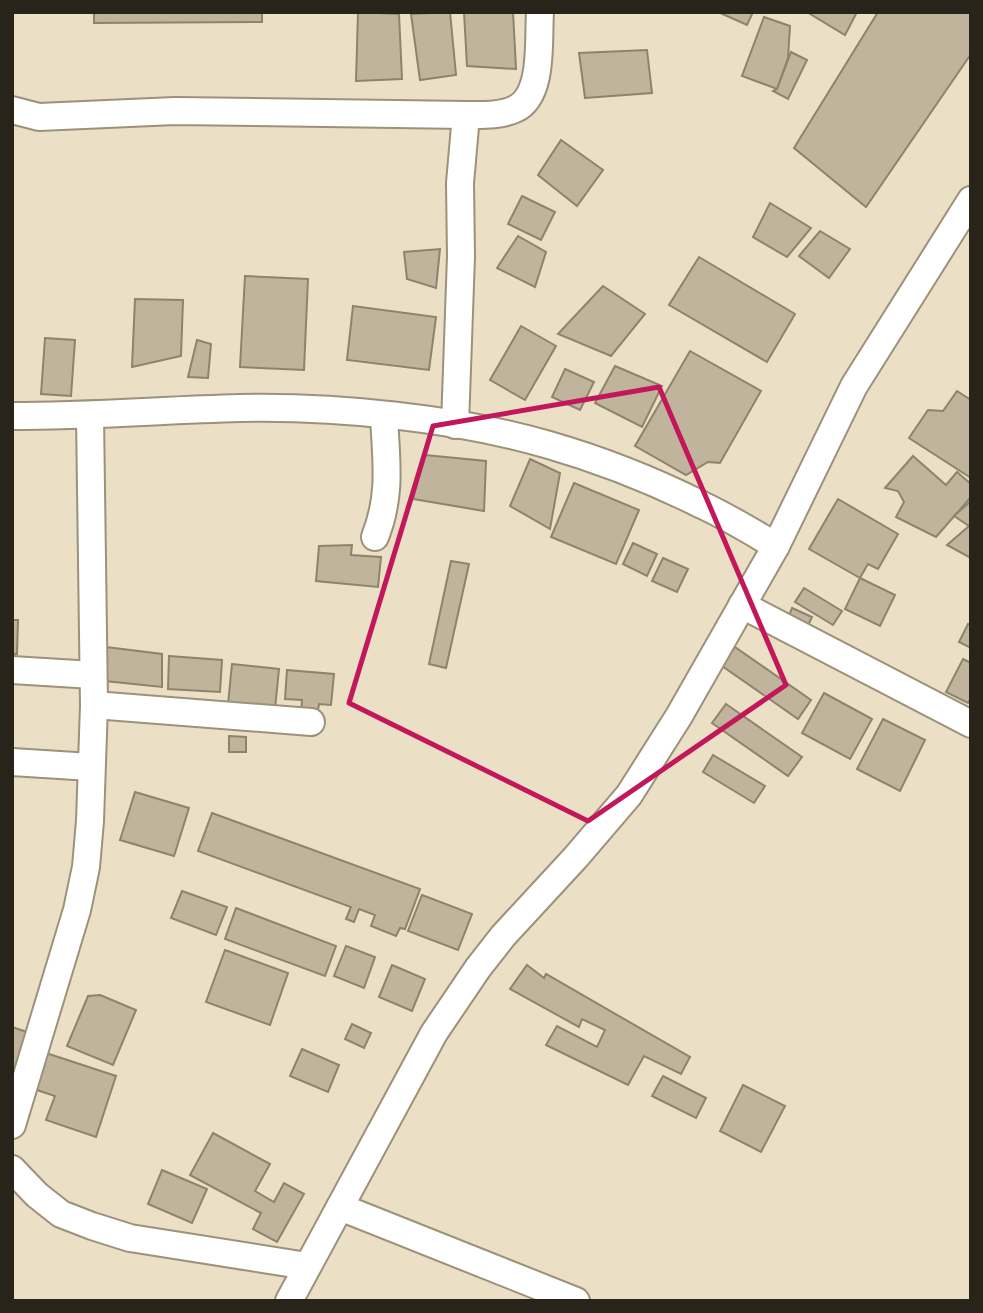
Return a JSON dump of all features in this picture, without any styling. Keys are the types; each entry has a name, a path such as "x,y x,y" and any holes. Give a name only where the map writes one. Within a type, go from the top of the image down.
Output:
{"street":[{"path":"12,110 39,117 175,111 500,114 513,111 529,98 535,86 540,12"},
{"path":"455,425 461,256 460,183 466,115"},
{"path":"289,1301 435,1033 478,968 503,936 629,795 679,716 776,546 854,386 971,200"},
{"path":"12,416 90,416 241,408 384,416 455,425 549,445 620,470 703,505 776,546"},
{"path":"12,1125 77,910 86,867 94,705 90,416"},
{"path":"375,537 383,517 388,486 384,416"},
{"path":"743,605 971,724"},
{"path":"12,670 93,676"},
{"path":"94,705 311,722"},
{"path":"12,762 91,767"},
{"path":"12,1169 37,1195 61,1214 92,1226 130,1238 307,1266"},
{"path":"340,1207 576,1301"}],"highlighted area":[{"path":"659,387 786,685 588,821 349,703 433,426"}],"building":[{"path":"94,12 262,12 262,22 94,23"},
{"path":"358,12 399,14 402,79 356,81"},
{"path":"450,12 456,75 420,80 411,14"},
{"path":"464,12 513,12 516,69 467,66"},
{"path":"718,12 753,12 747,25"},
{"path":"807,12 857,12 845,35"},
{"path":"878,12 971,12 971,54 866,207 794,148"},
{"path":"764,17 790,26 788,58 777,89 742,76"},
{"path":"647,50 652,93 585,98 579,53"},
{"path":"791,52 807,60 788,99 773,91 777,89"},
{"path":"561,140 603,170 577,206 538,175"},
{"path":"522,196 555,212 541,240 508,224"},
{"path":"770,203 811,228 787,257 753,237"},
{"path":"820,231 850,249 829,278 799,256"},
{"path":"518,236 546,252 535,287 497,268"},
{"path":"440,249 436,288 407,279 404,252"},
{"path":"699,257 795,314 767,362 669,305"},
{"path":"245,276 308,279 304,370 240,367"},
{"path":"603,286 645,314 611,356 558,334"},
{"path":"135,299 183,300 181,356 132,367"},
{"path":"353,306 436,317 429,370 347,360"},
{"path":"521,326 556,346 525,400 490,380"},
{"path":"45,338 75,340 71,396 41,394"},
{"path":"197,340 211,344 208,378 188,377"},
{"path":"690,351 761,391 720,463 708,462 686,475 635,446"},
{"path":"615,366 662,386 642,427 595,403"},
{"path":"565,369 594,382 580,410 552,397"},
{"path":"957,391 971,400 971,478 909,438 928,410 943,411"},
{"path":"425,455 486,461 484,511 413,499"},
{"path":"913,456 946,485 957,472 971,484 971,497 936,537 896,517 904,502 898,491 885,488"},
{"path":"530,459 560,473 550,529 510,506"},
{"path":"574,483 639,510 616,564 551,537"},
{"path":"838,499 898,534 878,569 868,564 860,578 809,549"},
{"path":"971,501 971,558 947,545 969,526 954,516"},
{"path":"633,543 657,554 647,576 623,564"},
{"path":"352,545 351,555 381,557 378,587 316,581 319,546"},
{"path":"663,558 688,569 677,592 652,581"},
{"path":"451,561 469,564 446,668 429,664"},
{"path":"860,578 895,595 880,626 845,609"},
{"path":"804,588 842,611 833,625 795,602"},
{"path":"792,608 812,617 805,632 786,624"},
{"path":"12,620 18,620 17,654 12,654"},
{"path":"968,624 971,625 971,648 959,642"},
{"path":"106,647 162,654 162,687 105,681"},
{"path":"735,647 811,700 798,719 722,666"},
{"path":"169,656 222,660 220,692 168,689"},
{"path":"963,659 971,663 971,698 968,703 946,692"},
{"path":"232,664 279,669 275,709 228,704"},
{"path":"287,670 334,674 331,705 319,704 317,716 301,714 302,700 285,699"},
{"path":"824,693 872,719 850,759 802,733"},
{"path":"726,704 802,757 788,776 712,723"},
{"path":"883,719 925,740 900,791 857,769"},
{"path":"229,736 246,737 246,752 229,752"},
{"path":"713,755 765,786 754,803 703,772"},
{"path":"135,792 189,808 174,856 120,840"},
{"path":"212,813 420,889 405,929 400,928 396,936 371,926 375,915 359,909 354,922 346,919 351,907 198,851"},
{"path":"182,891 227,907 216,935 171,918"},
{"path":"422,895 472,914 458,950 408,931"},
{"path":"236,908 336,946 325,976 225,939"},
{"path":"346,946 375,957 364,988 334,976"},
{"path":"225,950 288,973 270,1025 206,1002"},
{"path":"392,965 425,979 412,1011 379,997"},
{"path":"527,965 544,978 546,974 690,1057 681,1074 644,1056 628,1085 546,1045 557,1026 597,1047 605,1030 582,1019 579,1027 510,989"},
{"path":"100,995 136,1010 113,1065 67,1046 88,996"},
{"path":"352,1024 371,1033 364,1048 345,1039"},
{"path":"12,1027 33,1034 12,1100"},
{"path":"302,1049 339,1065 328,1092 290,1076"},
{"path":"46,1053 116,1076 96,1137 46,1120 55,1096 34,1089"},
{"path":"663,1076 706,1098 696,1118 652,1096"},
{"path":"743,1085 785,1106 761,1152 720,1131"},
{"path":"213,1133 270,1164 255,1191 274,1202 284,1183 304,1194 277,1242 253,1229 261,1213 190,1175"},
{"path":"162,1170 207,1189 192,1223 148,1204"}]}
